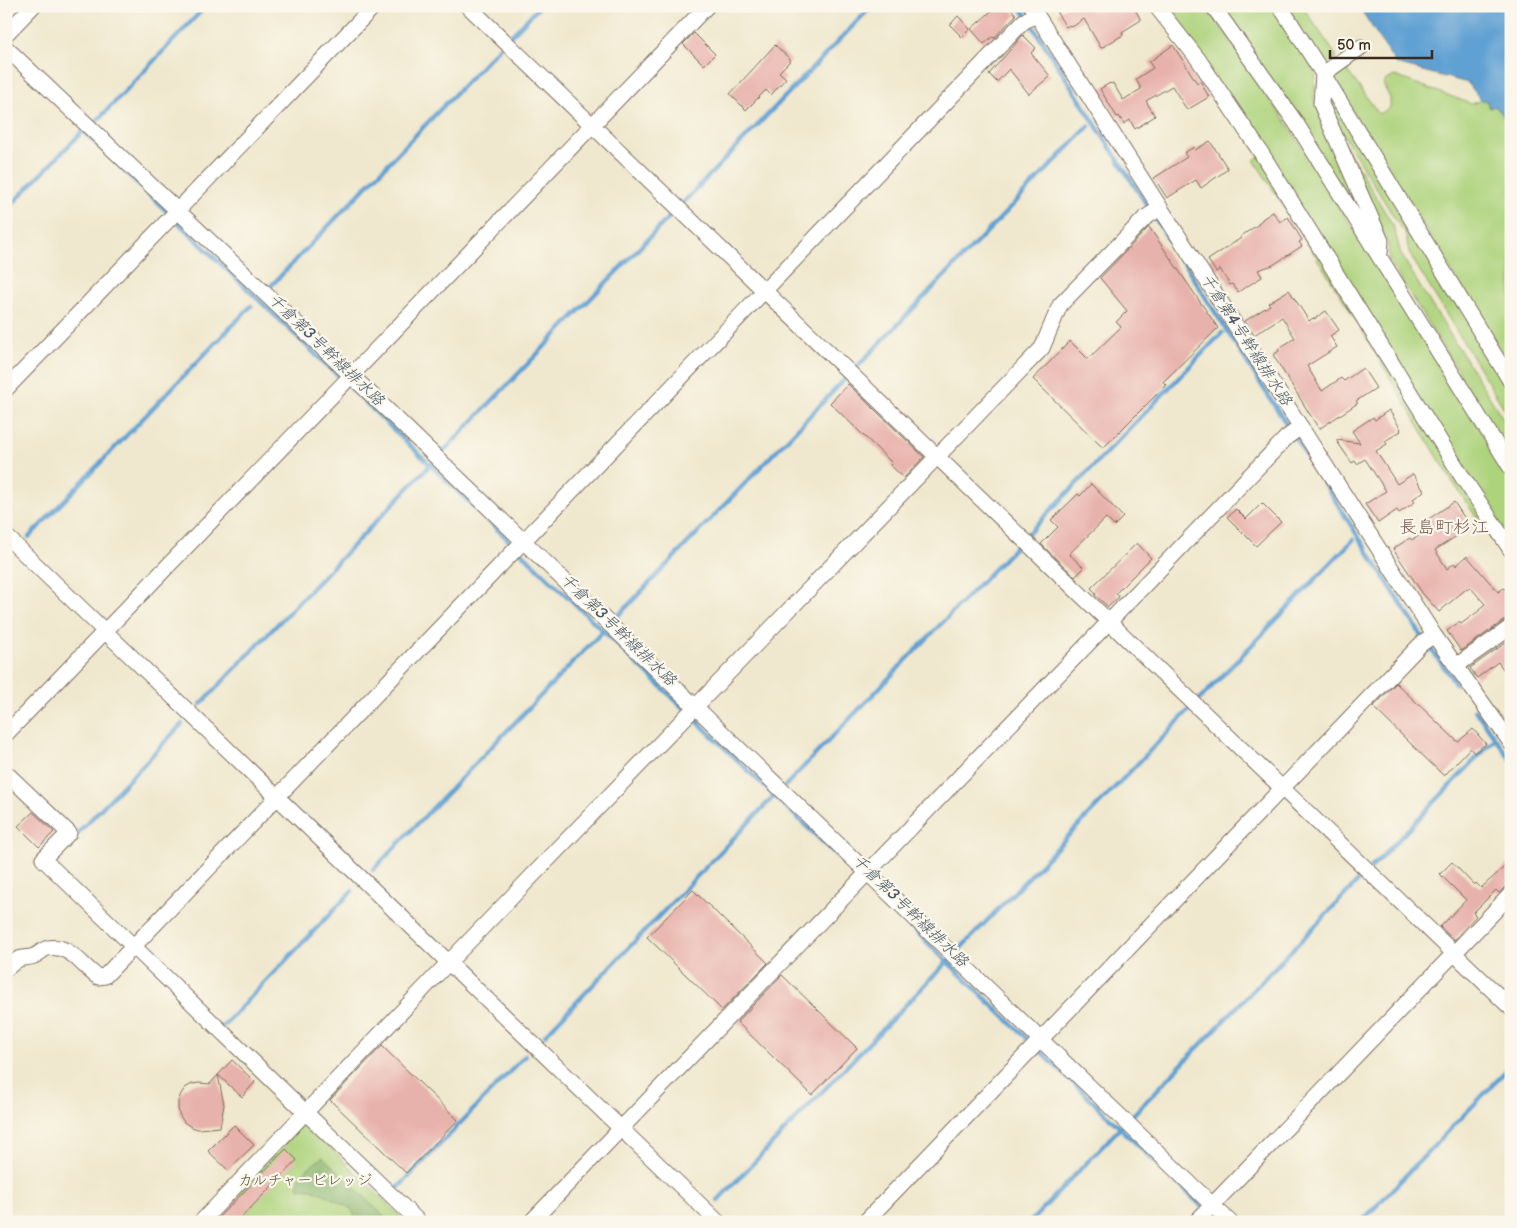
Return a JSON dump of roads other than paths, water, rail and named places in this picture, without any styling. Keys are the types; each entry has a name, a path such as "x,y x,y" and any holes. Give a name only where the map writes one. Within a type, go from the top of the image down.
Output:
{"street":[{"path":"6,34 33,6"},
{"path":"6,389 374,6"},
{"path":"468,6 1511,1008"},
{"path":"6,734 707,6"},
{"path":"1156,6 1198,59 1260,150 1463,478 1511,550"},
{"path":"1213,6 1296,123 1511,468"},
{"path":"1280,6 1511,382"},
{"path":"6,969 19,959 32,957 46,948 56,948 69,952 82,961 91,973 98,977 105,976 1031,12 1155,211 1428,639 1456,666 1511,743"},
{"path":"1323,74 1361,47"},
{"path":"6,48 174,215 1036,1043 1205,1212 1230,1222"},
{"path":"1323,74 1321,104 1381,241 1380,257"},
{"path":"201,1222 449,962 1042,348 1060,305 1155,211"},
{"path":"531,1222 1108,622 1295,431"},
{"path":"6,536 718,1222"},
{"path":"1456,666 1511,626"},
{"path":"865,1222 1281,788 1428,639"},
{"path":"6,773 69,833 43,859 420,1222"},
{"path":"1205,1212 1511,894"}],"water":[{"path":"1364,6 1511,6 1511,127 1500,111 1494,106 1490,108 1487,101 1481,100 1468,83 1396,64 1363,13"}],"waterway":[{"path":"94,124 206,6"},
{"path":"508,39 540,6"},
{"path":"681,205 872,6"},
{"name":"千倉第4号幹線排水路","path":"1020,6 1419,632 1456,684"},
{"path":"267,290 501,46"},
{"path":"853,371 1089,126"},
{"name":"千倉第3号幹線排水路","path":"6,210 83,131 1218,1222"},
{"path":"441,454 674,212"},
{"path":"29,537 251,306"},
{"path":"1026,536 1222,333"},
{"path":"613,621 846,378"},
{"path":"201,704 432,463"},
{"path":"1198,701 1353,540"},
{"path":"785,786 1019,543"},
{"path":"373,870 604,630"},
{"path":"958,951 1190,709"},
{"name":"千倉第4号幹線排水路","path":"1475,710 1511,760"},
{"path":"73,838 182,724"},
{"path":"1371,868 1495,739"},
{"path":"545,1035 776,794"},
{"path":"1130,1118 1364,875"},
{"path":"223,1026 352,891"},
{"path":"718,1200 949,960"},
{"path":"394,1192 525,1056"},
{"path":"1361,1222 1511,1066"},
{"path":"1030,1222 1121,1127"}],"district":[{"name":"長島町杉江","path":"1444,527"}],"park label":[{"name":"カルチャービレッジ","path":"305,1180"}]}
